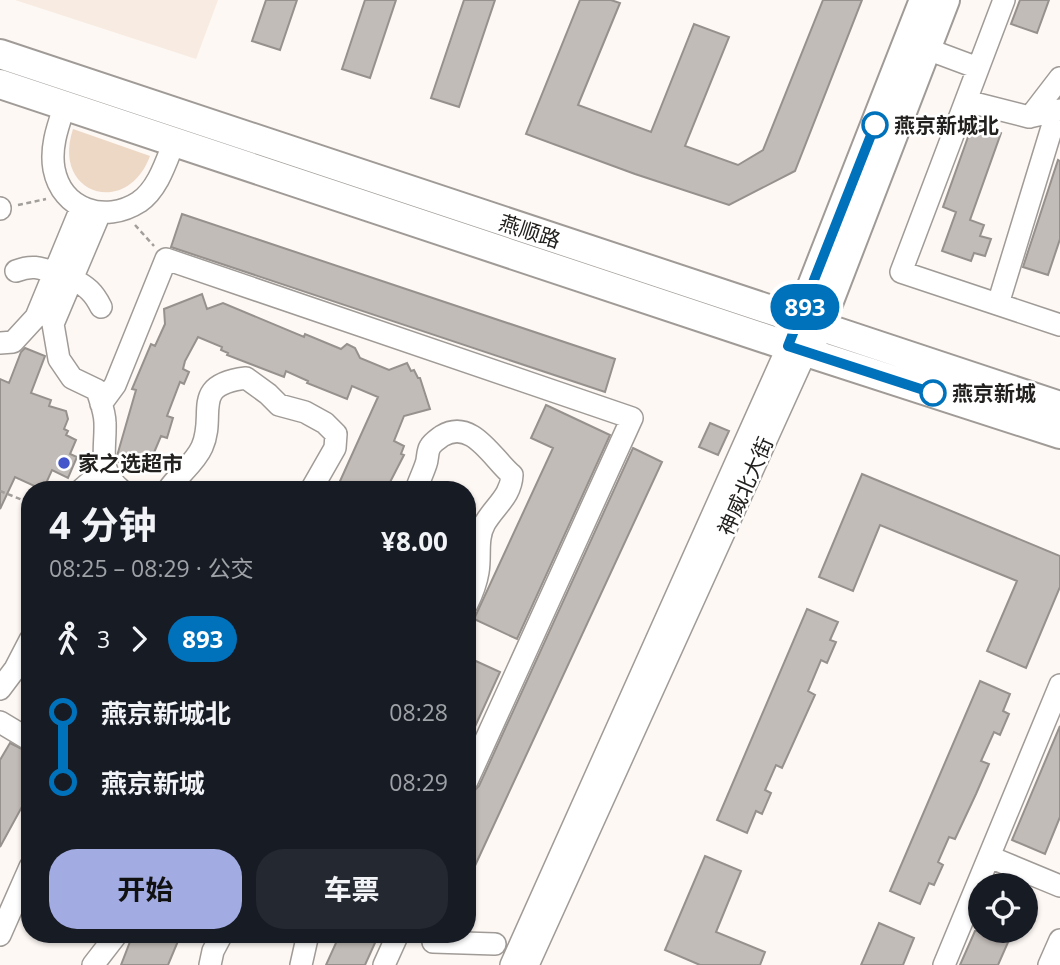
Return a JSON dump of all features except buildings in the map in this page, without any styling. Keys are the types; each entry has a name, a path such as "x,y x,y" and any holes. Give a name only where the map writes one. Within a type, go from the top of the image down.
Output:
{"main road":[{"name":"神威北大街","path":"809,324 924,0"},
{"name":"神威北大街","path":"797,349 927,48 945,0"},
{"name":"燕顺路","path":"0,54 1060,406"},
{"name":"燕顺路","path":"0,84 1060,434"}],"street":[{"path":"1004,0 901,272 1060,325"},
{"path":"927,48 978,68"},
{"path":"1030,117 1060,78"},
{"path":"966,101 1030,117 1059,111 998,304"},
{"path":"65,105 53,140 54,170 92,206 141,201 161,176 174,142"},
{"path":"0,343 13,342 45,321 92,206"},
{"path":"101,404 115,385 166,260 632,418 476,761"},
{"path":"16,271 27,267 40,267 84,284 95,295 101,307"},
{"path":"45,321 59,359 72,378 97,390 106,419 105,469 112,481"},
{"name":"神威北大街","path":"518,961 797,349"},
{"path":"176,481 197,457 203,444 208,426 207,402 214,391 224,383 246,379 279,405 305,412 325,423 336,434 335,448 316,481"},
{"path":"419,481 430,447 438,438 453,430 469,433 488,448 512,475 512,484 501,505 485,523 476,554"},
{"path":"91,481 105,469"},
{"path":"0,689 7,666 21,650"},
{"path":"944,965 1060,685"},
{"path":"0,722 21,735"},
{"path":"990,857 1060,886"},
{"path":"0,935 21,887"},
{"path":"476,935 495,944 518,961"},
{"path":"1049,965 1060,940"},
{"path":"93,965 110,943"},
{"path":"210,965 217,943"},
{"path":"301,965 306,943"},
{"path":"384,965 394,943"},
{"path":"464,943 495,944"}],"path":[{"path":"0,208 92,206 166,260"},
{"path":"0,491 21,499"}],"shaded area":[{"path":"15,0 218,0 196,59"},
{"path":"73,129 150,156 139,175 125,187 110,192 95,190 82,183 73,170 69,152"}],"bus line":[{"name":"893","path":"875,125 788,346 933,393"}],"place":[{"name":"燕京新城北","path":"875,125"},
{"name":"燕京新城","path":"933,393"},
{"name":"家之选超市","path":"64,463"}]}
